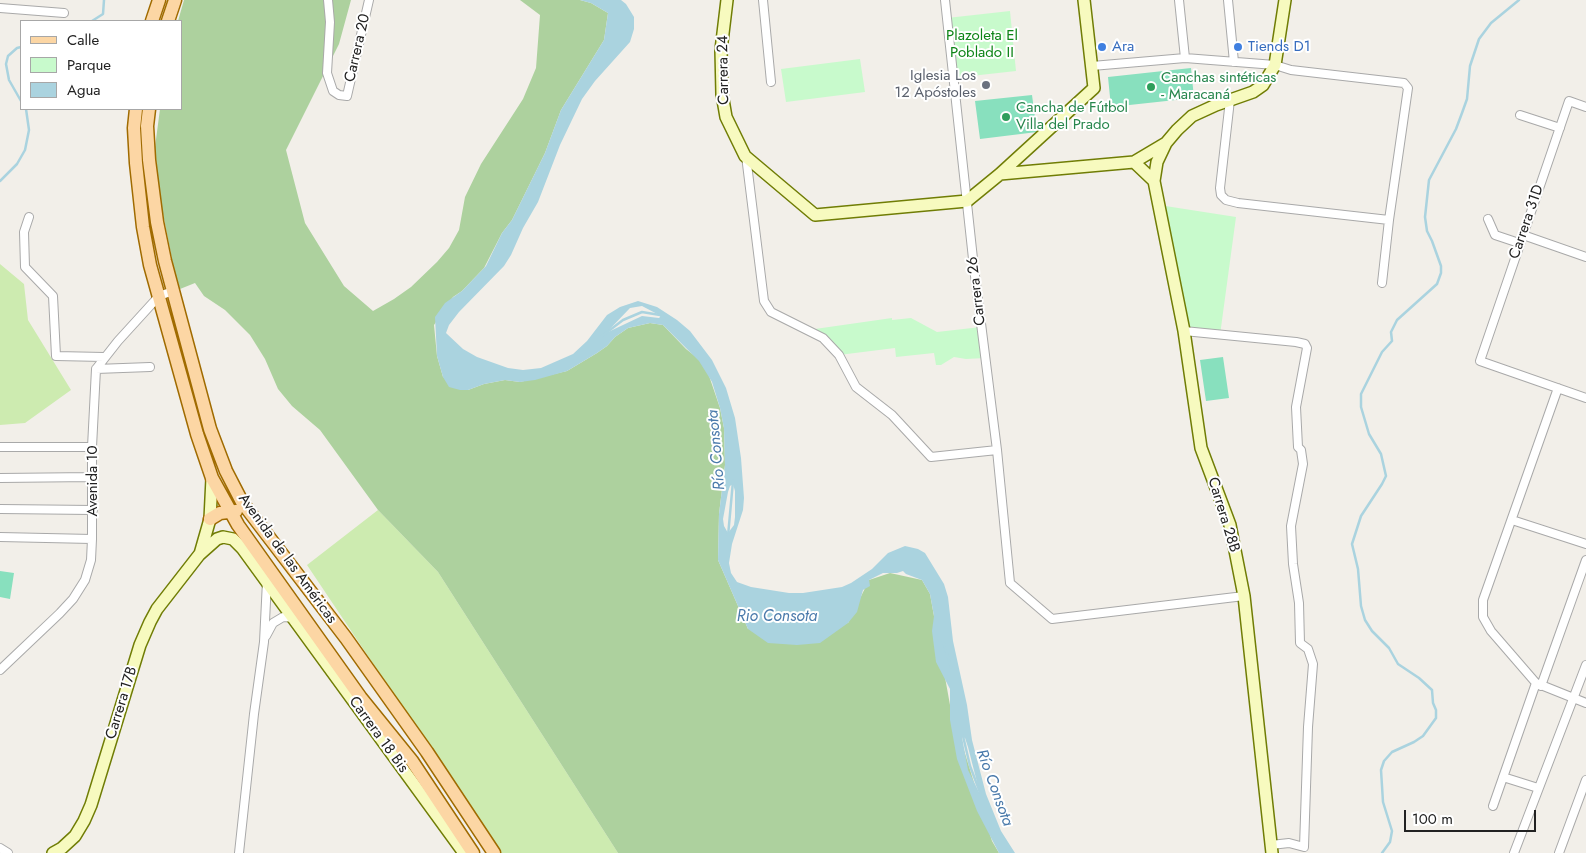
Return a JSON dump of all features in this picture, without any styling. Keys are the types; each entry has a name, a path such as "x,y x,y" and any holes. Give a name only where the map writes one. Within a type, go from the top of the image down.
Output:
{"main road":[{"path":"152,20 159,0"},
{"path":"168,20 175,0"},
{"name":"Avenida de las Américas","path":"136,110 134,128 139,196 150,264 197,434 212,478 238,525 265,564 361,698 412,761 473,853"},
{"name":"Avenida de las Américas","path":"149,110 149,160 156,222 210,429 226,471 242,502 388,697 494,853"},
{"path":"210,519 220,512 238,512 246,517 269,545 280,553"},
{"path":"308,622 334,648 373,699 380,702 388,697"}],"street":[{"name":"Carrera 20","path":"328,0 330,22 328,73 334,91 339,95 347,96 369,0"},
{"name":"Carrera 24","path":"727,0 722,43 722,94 726,117 746,156 815,216 967,201"},
{"path":"763,0 771,82"},
{"name":"Carrera 26","path":"945,0 997,450 1010,583 1052,619 1244,596"},
{"path":"967,201 1000,174 1094,88 1084,0"},
{"path":"1179,0 1185,58"},
{"path":"1228,0 1234,62"},
{"path":"1000,174 1134,162 1166,143 1192,116 1254,92 1263,85 1275,64 1285,0"},
{"path":"0,8 64,13"},
{"path":"1092,66 1185,58 1275,64 1291,70 1404,83 1408,88 1382,283"},
{"path":"1230,100 1220,188 1221,195 1226,200 1389,220"},
{"name":"Carrera 31D","path":"1558,388 1480,361 1569,101 1586,107"},
{"path":"1520,115 1560,128"},
{"name":"Carrera 28B","path":"1166,143 1157,162 1154,181 1184,331 1201,448 1230,525 1244,596 1272,849"},
{"path":"746,156 764,301 771,312 823,338 840,355 856,387 892,415 931,457 997,450"},
{"path":"1134,162 1154,181"},
{"path":"29,217 24,232 25,267 53,296 56,356 104,357"},
{"path":"1488,219 1495,234 1519,243"},
{"path":"1523,235 1586,257"},
{"path":"96,369 104,357 159,296 173,291"},
{"path":"1184,331 1296,342 1305,344 1307,348 1296,407 1298,446 1301,450 1304,464 1291,526 1293,564 1299,603 1300,644 1308,648 1313,664 1308,727 1304,846 1289,843 1272,849"},
{"path":"96,369 150,367"},
{"name":"Avenida 10","path":"0,670 72,600 85,580 90,560 92,539 92,447 96,369"},
{"path":"1586,398 1558,388 1483,600 1483,617 1491,631 1539,684 1586,703"},
{"path":"0,447 92,447"},
{"path":"0,478 92,477"},
{"name":"Carrera 17B","path":"199,555 210,519 212,478"},
{"path":"0,509 93,510"},
{"path":"1512,520 1586,544"},
{"path":"0,537 92,539"},
{"name":"Carrera 17B","path":"53,853 62,848 74,836 88,813 140,645 150,622 157,609 199,555 217,539 223,537 233,539 267,583"},
{"path":"1493,806 1586,560"},
{"path":"239,853 264,642 267,583 265,564"},
{"name":"Carrera 18 Bis","path":"267,583 464,853"},
{"path":"264,642 267,632 274,623 283,617 292,617 308,622"},
{"path":"1514,853 1586,665"},
{"path":"1503,777 1538,788"},
{"path":"1559,853 1586,780"},
{"path":"0,848 8,853"}],"green space":[{"path":"184,0 351,0 339,44 286,150 305,223 344,286 373,311 411,287 449,248 459,230 465,197 481,164 523,99 536,68 540,15 520,0 580,0 591,3 608,13 604,40 561,110 545,153 512,220 502,233 484,268 462,291 453,297 434,325 437,356 443,377 468,390 484,384 505,380 520,382 567,371 607,346 615,337 628,328 650,323 663,325 686,349 705,364 720,408 724,428 725,465 719,514 718,560 748,629 848,623 869,580 890,573 922,580 930,594 950,705 992,841 999,853 618,853 438,572 378,510 320,430 292,406 278,389 265,359 250,335 225,310 204,296 195,283 180,289 174,269 159,194 155,147 160,110 182,110 182,20 178,20"},
{"name":"Plazoleta El Poblado II","path":"1010,11 1016,71 953,78 947,18"},
{"path":"860,59 865,92 786,102 781,69"},
{"name":"Canchas sintéticas - Maracaná","path":"1191,68 1194,98 1111,107 1108,77"},
{"name":"Cancha de Fútbol Villa del Prado","path":"1032,95 1037,132 980,139 975,101"},
{"path":"1159,205 1236,217 1220,335 1184,331"},
{"path":"0,264 24,284 28,320 71,390 25,423 0,425"},
{"path":"892,318 892,320 911,318 937,332 981,327 985,358 966,359 954,357 941,365 936,365 934,353 896,357 895,348 839,355 808,330"},
{"path":"1223,357 1229,398 1206,401 1200,360"},
{"path":"378,510 438,572 618,853 500,853 307,565"},
{"path":"0,571 14,573 10,599 0,597"}],"water":[{"name":"Rio Consota","path":"580,0 621,0 626,4 634,17 634,29 630,42 595,81 582,99 560,145 538,202 523,228 511,255 504,266 459,312 449,325 446,333 463,349 477,357 508,368 523,370 541,368 573,354 587,341 607,315 620,307 638,301 657,307 690,331 712,360 726,388 735,418 744,498 743,510 732,544 729,563 731,573 737,582 751,587 789,593 803,593 842,587 851,583 872,569 888,553 905,546 925,553 944,584 948,597 953,641 967,705 972,740 986,794 1001,831 1015,853 999,853 977,811 957,759 950,720 950,689 936,662 932,631 934,616 930,594 922,580 903,571 883,573 869,580 870,586 863,590 857,612 848,623 820,643 797,645 768,643 748,629 718,560 719,514 725,465 724,428 720,408 712,382 699,361 663,325 650,323 628,328 615,337 607,346 567,371 535,380 520,382 505,380 484,384 468,390 460,390 449,387 443,377 437,356 435,317 445,303 462,291 486,266 502,233 512,220 545,153 561,110 604,40 608,13 591,3","holes":["642,306 661,316 659,318 642,316 606,333 630,308","733,484 735,491 735,517 734,525 728,533 723,519 730,486","962,737 965,738 968,747 980,794 968,770"]}],"waterway":[{"path":"94,20 103,14 104,0"},
{"path":"1382,853 1390,842 1392,831 1383,802 1381,770 1384,761 1392,752 1423,736 1436,718 1436,710 1433,703 1432,690 1419,678 1398,664 1389,648 1372,631 1365,620 1361,606 1358,569 1352,544 1361,516 1386,476 1381,454 1369,434 1361,407 1361,394 1382,352 1392,341 1391,332 1397,320 1437,284 1441,273 1441,266 1427,231 1425,217 1429,180 1456,129 1467,99 1470,66 1479,39 1491,23 1519,0"},
{"path":"20,47 8,56 6,64 9,80 20,99"},
{"path":"0,181 17,164 25,150 29,130 26,110"},
{"name":"Río Consota","path":"602,336 623,320 642,312 660,315 664,318"},
{"name":"Río Consota","path":"728,536 733,481"},
{"name":"Río Consota","path":"943,633 943,641 951,667"},
{"name":"Río Consota","path":"963,736 970,766 981,795"}],"place":[{"name":"Ara","path":"1102,47"},
{"name":"Tiends D1","path":"1238,47"},
{"name":"Iglesia Los 12 Apóstoles","path":"986,85"},
{"name":"Canchas sintéticas - Maracaná","path":"1151,87"},
{"name":"Cancha de Fútbol Villa del Prado","path":"1006,117"}]}
